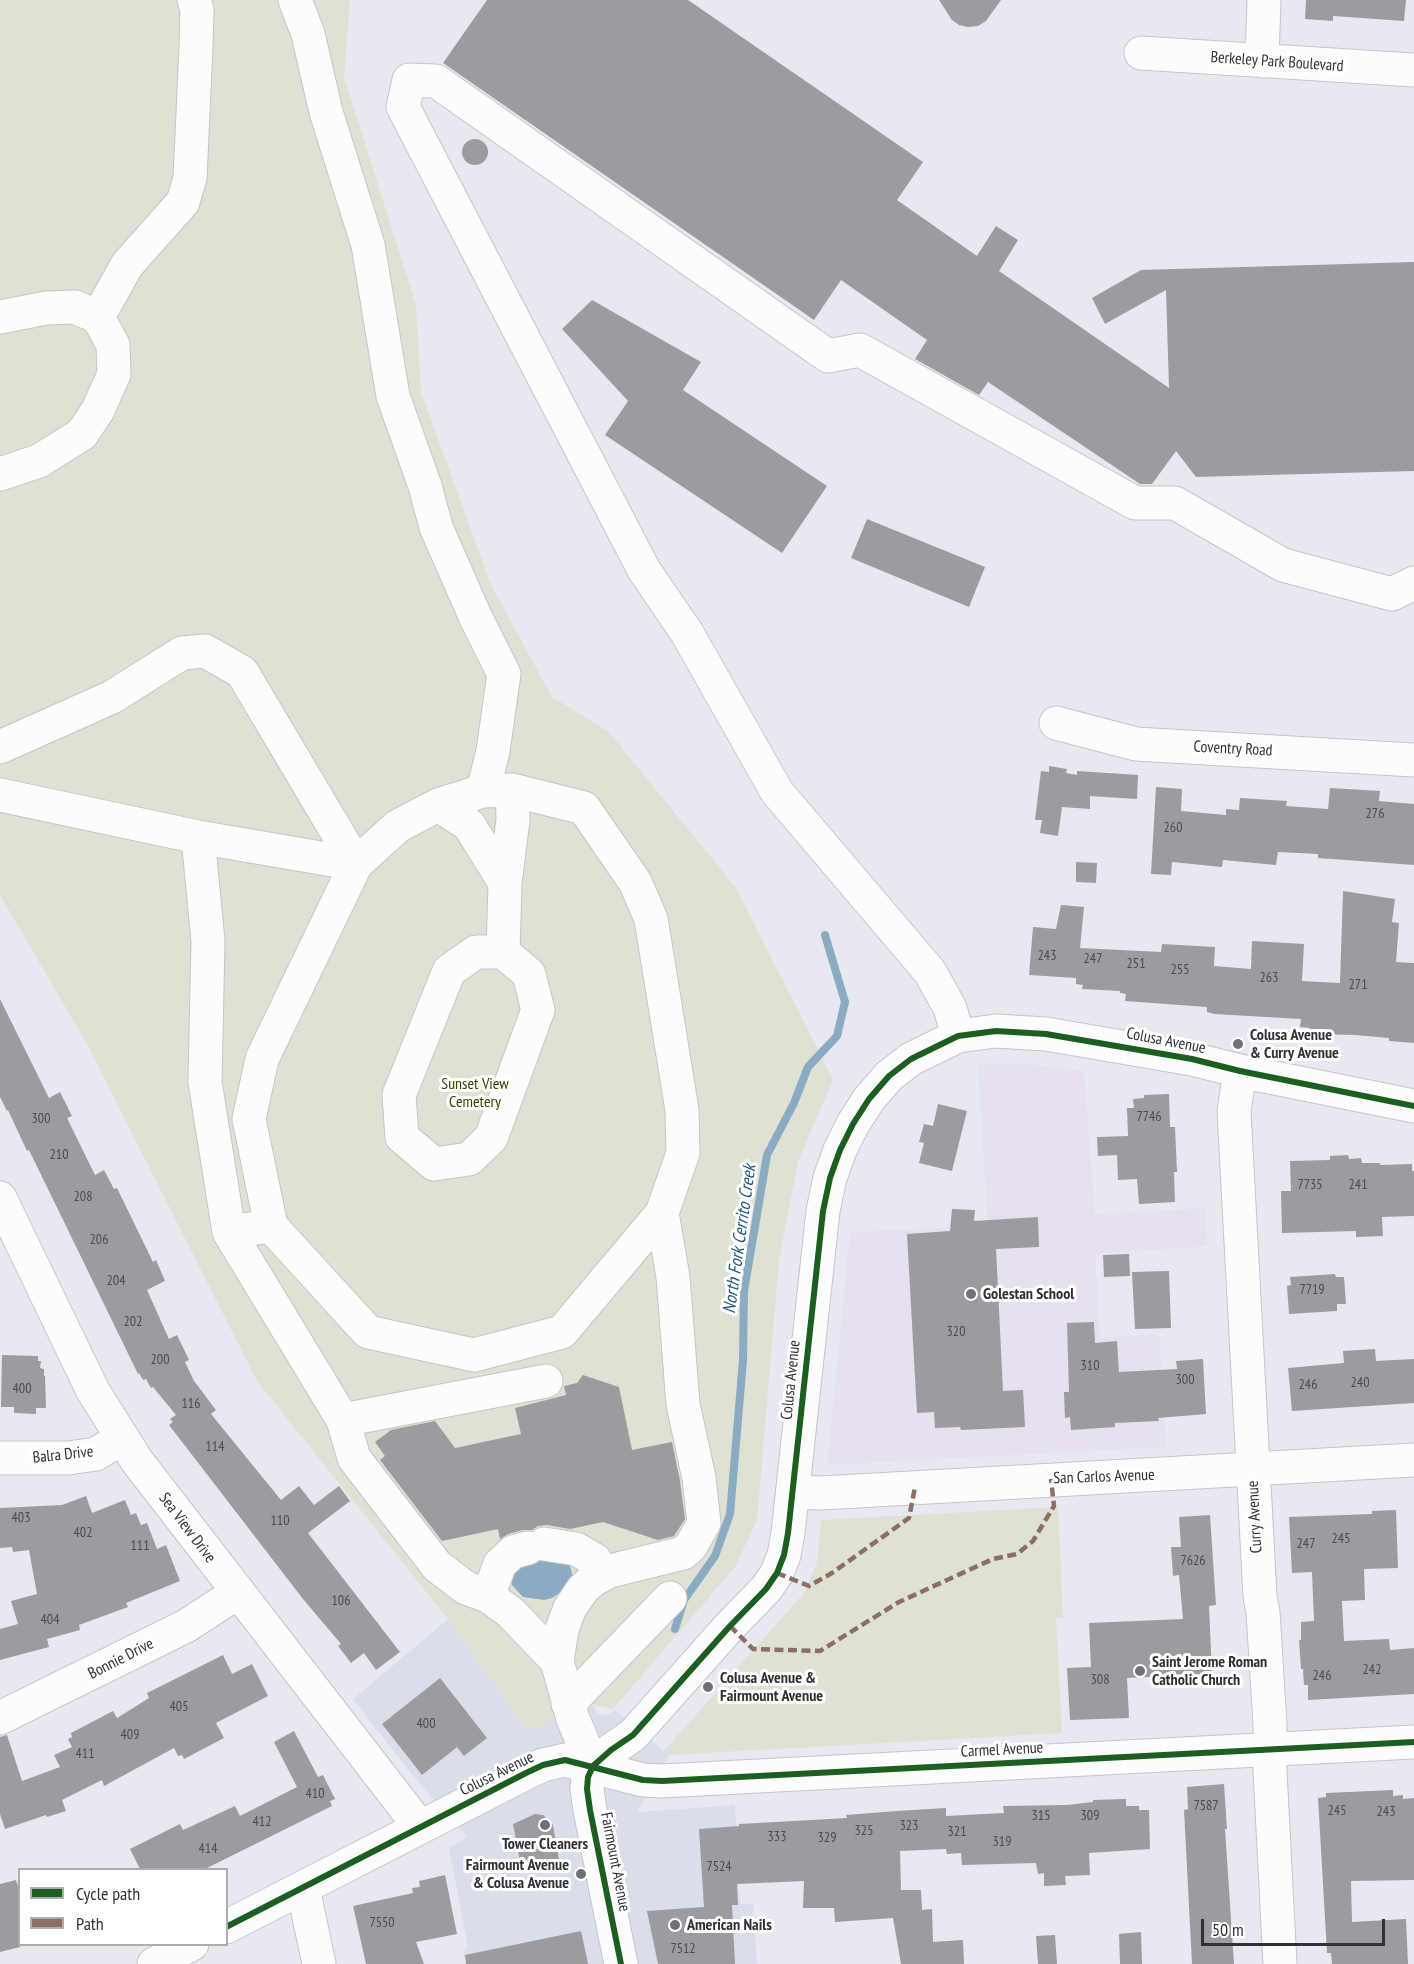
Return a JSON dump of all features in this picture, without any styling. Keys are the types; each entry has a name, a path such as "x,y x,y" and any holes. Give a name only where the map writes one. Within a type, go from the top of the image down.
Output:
{"street":[{"path":"98,317 127,265 183,202 190,178 196,47 195,0"},
{"path":"296,0 308,34 326,112 368,245 393,396 425,486 436,527 475,616 504,674 493,751 498,790 513,820 505,883 503,952"},
{"path":"1262,61 1264,0"},
{"name":"Berkeley Park Boulevard","path":"1141,52 1414,70"},
{"path":"958,1036 950,1008 930,972 777,792 687,633 644,570 403,107 408,80 436,81 828,356 860,350 1135,503 1175,503 1282,565 1392,594 1414,583"},
{"path":"0,317 46,308 75,307 98,317 113,345 114,374 98,410 82,434 39,461 0,474"},
{"path":"0,747 112,697 182,653 205,651 242,672 356,864"},
{"name":"Coventry Road","path":"1056,723 1136,744 1414,760"},
{"path":"498,790 584,808 635,882 651,919 682,1110 683,1153 662,1213 562,1332 474,1355 368,1332 271,1226 249,1119 262,1059 356,864 398,826 438,805 498,790"},
{"path":"0,795 198,837 356,864"},
{"path":"438,805 469,825 505,883"},
{"path":"198,837 208,941 205,1082 229,1232 343,1420 354,1458 437,1566 466,1588 488,1596 510,1612 556,1661"},
{"path":"476,952 503,952 529,974 538,1010 491,1138 469,1159 435,1164 402,1137 399,1095 449,971 476,952"},
{"name":"Colusa Avenue","path":"228,1926 516,1777 565,1760 594,1766 611,1750 633,1735 727,1629 766,1589 777,1573 784,1555 793,1492 823,1211 830,1178 840,1150 858,1115 889,1076 911,1059 958,1036 996,1031 1046,1034 1140,1049 1414,1106"},
{"name":"Curry Avenue","path":"1240,1071 1234,1103 1252,1469 1263,1612 1280,1964"},
{"name":"Sea View Drive","path":"0,1198 93,1391 137,1461 420,1827"},
{"path":"594,1766 568,1704 556,1661 562,1629 570,1608 583,1589 602,1575 635,1564 683,1553 694,1541 704,1523 699,1478 683,1404 673,1277 662,1213"},
{"path":"229,1232 271,1226"},
{"path":"343,1420 546,1381"},
{"name":"Balra Drive","path":"0,1458 69,1458 96,1454 122,1438"},
{"name":"San Carlos Avenue","path":"793,1492 821,1493 1414,1460"},
{"path":"488,1596 500,1563 513,1552 536,1546 576,1549 595,1560 602,1575"},
{"name":"Bonnie Drive","path":"0,1718 186,1626 237,1593"},
{"path":"568,1704 670,1598"},
{"name":"Carmel Avenue","path":"594,1766 643,1780 662,1780 1414,1742"},
{"name":"Fairmount Avenue","path":"594,1766 588,1777 587,1789 621,1964"},
{"path":"303,1888 319,1964"},
{"path":"154,1964 188,1946"}],"shaded area":[{"name":"Golestan School","path":"978,1064 1028,1064 1084,1071 1095,1214 1206,1208 1207,1246 1095,1254 1100,1337 1159,1334 1166,1447 827,1465 850,1232 988,1226"},
{"path":"448,1619 527,1731 592,1704 597,1713 607,1715 615,1710 669,1755 637,1812 735,1805 740,1904 753,1904 757,1964 466,1964 463,1950 468,1947 449,1848 467,1837 409,1771 353,1699"}],"green space":[{"name":"Sunset View Cemetery","path":"0,0 350,0 344,77 416,305 421,392 491,585 552,697 608,731 737,889 833,1080 798,1161 779,1260 757,1520 735,1567 613,1709 592,1704 527,1731 448,1619 257,1381 87,1044 0,895"},
{"path":"1058,1507 1063,1618 1056,1618 1062,1733 669,1755 664,1751 804,1593 817,1562 821,1520"}],"water":[{"path":"547,1558 569,1562 573,1577 561,1592 552,1598 544,1600 523,1597 512,1585 511,1573 518,1564"}],"building":[{"path":"487,0 688,0 923,162 897,200 977,256 996,226 1018,240 999,271 1169,388 1166,290 1105,324 1092,298 1141,270 1414,262 1414,471 1196,477 1176,451 1152,484 1140,484 988,382 979,395 915,359 927,340 841,280 814,320 443,63"},
{"path":"939,0 1001,0 986,21 978,26 968,27 952,20"},
{"path":"1306,0 1406,0 1404,21 1333,16 1333,21 1305,19"},
{"path":"475,139 485,142 488,152 485,162 475,165 465,162 462,152 465,142"},
{"path":"592,300 701,362 683,390 827,486 782,553 605,435 628,401 562,329"},
{"path":"867,519 985,567 969,607 851,558"},
{"path":"1049,766 1067,769 1066,773 1077,775 1077,771 1138,775 1137,799 1090,796 1090,809 1062,807 1058,836 1040,833 1042,820 1035,820 1041,771 1049,772"},
{"path":"1156,787 1182,789 1181,811 1226,815 1226,809 1239,810 1240,798 1287,801 1286,806 1328,809 1330,788 1380,791 1379,801 1414,804 1414,865 1318,858 1318,854 1278,852 1276,865 1223,860 1222,867 1172,862 1171,875 1151,874"},
{"path":"1076,862 1097,863 1096,883 1076,882"},
{"path":"1343,891 1395,899 1392,922 1399,923 1396,962 1414,963 1414,1043 1355,1035 1310,1034 1310,1028 1300,1027 1301,1019 1214,1014 1207,1012 1207,1007 1125,1001 1126,994 1120,991 1082,989 1083,985 1076,984 1076,978 1029,975 1033,927 1056,929 1061,905 1084,907 1080,948 1161,952 1162,944 1215,947 1214,966 1251,969 1252,941 1304,944 1302,981 1340,983"},
{"path":"0,999 49,1098 60,1092 72,1116 67,1118 95,1175 104,1170 114,1189 117,1188 153,1262 156,1260 165,1281 147,1290 169,1339 177,1335 189,1360 185,1362 194,1381 216,1410 211,1414 281,1500 299,1486 314,1505 339,1486 350,1501 308,1533 400,1652 376,1670 364,1653 351,1663 338,1646 341,1644 303,1599 169,1425 173,1422 170,1419 176,1415 153,1387 151,1388 146,1379 143,1380 138,1374 29,1150 27,1151 0,1097"},
{"path":"1169,1094 1170,1127 1175,1127 1177,1172 1174,1172 1175,1202 1139,1204 1137,1179 1118,1180 1117,1155 1098,1156 1097,1137 1128,1136 1127,1108 1134,1108 1133,1099 1144,1098 1144,1095"},
{"path":"938,1104 967,1111 952,1171 919,1163 924,1143 919,1142 924,1124 933,1126"},
{"path":"1348,1155 1349,1159 1361,1158 1362,1163 1412,1164 1414,1216 1382,1217 1383,1236 1356,1237 1356,1231 1282,1233 1281,1191 1291,1191 1290,1161 1330,1160 1330,1156"},
{"path":"952,1209 975,1210 974,1221 1038,1217 1039,1247 996,1249 1003,1391 1023,1390 1025,1427 961,1430 960,1427 935,1428 934,1412 917,1413 907,1234 950,1231"},
{"path":"1129,1254 1130,1276 1104,1277 1103,1255"},
{"path":"1169,1271 1171,1328 1135,1329 1132,1272"},
{"path":"1335,1274 1336,1277 1344,1277 1346,1304 1337,1304 1337,1311 1289,1314 1287,1286 1291,1285 1290,1277"},
{"path":"1094,1322 1095,1343 1117,1341 1119,1372 1177,1369 1176,1361 1203,1359 1206,1414 1158,1418 1159,1421 1115,1423 1115,1427 1071,1430 1070,1417 1065,1418 1064,1392 1069,1392 1067,1323"},
{"path":"1375,1349 1376,1361 1414,1359 1414,1403 1292,1411 1288,1368 1344,1363 1343,1351"},
{"path":"2,1355 38,1356 38,1361 41,1361 40,1368 44,1369 46,1408 36,1408 36,1414 14,1413 14,1407 1,1407"},
{"path":"583,1375 619,1387 632,1450 672,1442 685,1519 674,1536 658,1540 603,1522 570,1529 547,1525 538,1526 532,1530 508,1534 500,1539 498,1529 442,1541 380,1460 385,1456 375,1442 391,1430 435,1421 455,1448 521,1434 515,1408 566,1395 564,1386 577,1383"},
{"path":"86,1496 92,1513 125,1500 131,1515 136,1513 141,1525 147,1523 157,1549 166,1545 180,1581 126,1603 128,1607 79,1625 80,1630 47,1639 49,1647 0,1660 0,1629 18,1624 11,1601 37,1594 29,1550 13,1552 12,1547 0,1548 0,1508 62,1505"},
{"path":"1396,1510 1398,1568 1364,1569 1365,1600 1342,1601 1344,1641 1389,1639 1390,1650 1414,1648 1414,1694 1308,1700 1308,1685 1304,1685 1303,1669 1301,1669 1299,1640 1301,1640 1301,1622 1314,1621 1312,1572 1292,1573 1289,1517 1372,1514 1372,1511"},
{"name":"Saint Jerome Roman Catholic Church","path":"1210,1515 1216,1605 1209,1606 1212,1674 1127,1678 1129,1718 1070,1720 1067,1668 1091,1667 1089,1623 1183,1619 1179,1575 1173,1576 1171,1547 1181,1547 1179,1517"},
{"path":"223,1655 232,1674 252,1664 268,1696 216,1723 224,1738 184,1759 182,1755 178,1756 174,1748 104,1786 102,1780 62,1800 66,1811 47,1817 46,1815 5,1829 0,1814 0,1737 7,1735 22,1781 60,1767 54,1755 72,1747 68,1739 72,1737 71,1733 113,1711 117,1718 149,1698 147,1693"},
{"path":"440,1678 487,1738 464,1756 457,1747 422,1775 382,1724"},
{"path":"294,1731 318,1777 323,1775 335,1799 330,1801 332,1806 207,1868 140,1868 130,1849 180,1824 183,1830 235,1806 240,1816 297,1787 274,1742"},
{"path":"1224,1784 1234,1964 1192,1964 1184,1810 1188,1809 1187,1787"},
{"path":"1393,1790 1393,1796 1403,1795 1403,1799 1414,1798 1414,1880 1351,1881 1352,1922 1406,1919 1408,1964 1332,1964 1331,1953 1327,1953 1318,1798 1326,1797 1326,1793"},
{"path":"1126,1799 1126,1806 1139,1806 1139,1810 1149,1810 1150,1849 1089,1853 1090,1875 1065,1876 1066,1885 1044,1886 1044,1873 1038,1874 1036,1863 962,1865 961,1853 947,1854 946,1849 900,1851 901,1890 921,1890 922,1910 932,1909 933,1942 963,1940 964,1964 901,1964 893,1918 835,1922 834,1908 803,1908 804,1881 737,1884 738,1905 732,1905 735,1964 658,1964 647,1911 704,1907 699,1829 946,1808 946,1816 1004,1813 1003,1806 1067,1805 1093,1802 1093,1800"},
{"path":"535,1814 543,1815 553,1825 559,1860 521,1867 513,1824"},
{"path":"445,1875 457,1934 416,1942 424,1964 366,1964 353,1906 413,1893 412,1888 420,1887 419,1881"},
{"path":"16,1880 18,1886 18,1946 20,1947 0,1952 0,1884"},
{"path":"581,1931 588,1964 466,1964 465,1955"},
{"path":"1141,1932 1142,1964 1120,1964 1119,1934"},
{"path":"1055,1935 1057,1964 1038,1964 1036,1936"}],"waterway":[{"name":"North Fork Cerrito Creek","path":"675,1629 684,1600 715,1556 730,1514 743,1360 744,1291 767,1155 794,1103 808,1067 837,1036 845,1002 825,935"}],"marked path":[{"path":"730,1626 753,1649 820,1651 899,1602 993,1559 1017,1554 1033,1541 1054,1506 1051,1479"},
{"path":"777,1573 809,1586 832,1573 909,1518 915,1487"}],"cycle path":[{"path":"621,1964 590,1810 588,1777 593,1766 633,1735 766,1589 777,1573 784,1555 788,1533 823,1211 830,1178 853,1124 869,1099 889,1076 911,1059 958,1036 996,1031 1046,1034 1192,1059 1414,1106"},
{"path":"228,1926 526,1773 543,1765 565,1760 643,1780 662,1781 1414,1742"}],"place":[{"name":"Colusa Avenue & Curry Avenue","path":"1238,1044"},
{"name":"Golestan School","path":"971,1294"},
{"name":"Saint Jerome Roman Catholic Church","path":"1140,1671"},
{"name":"Colusa Avenue & Fairmount Avenue","path":"708,1687"},
{"name":"Tower Cleaners","path":"545,1825"},
{"name":"Fairmount Avenue & Colusa Avenue","path":"581,1874"},
{"name":"American Nails","path":"675,1925"}]}
